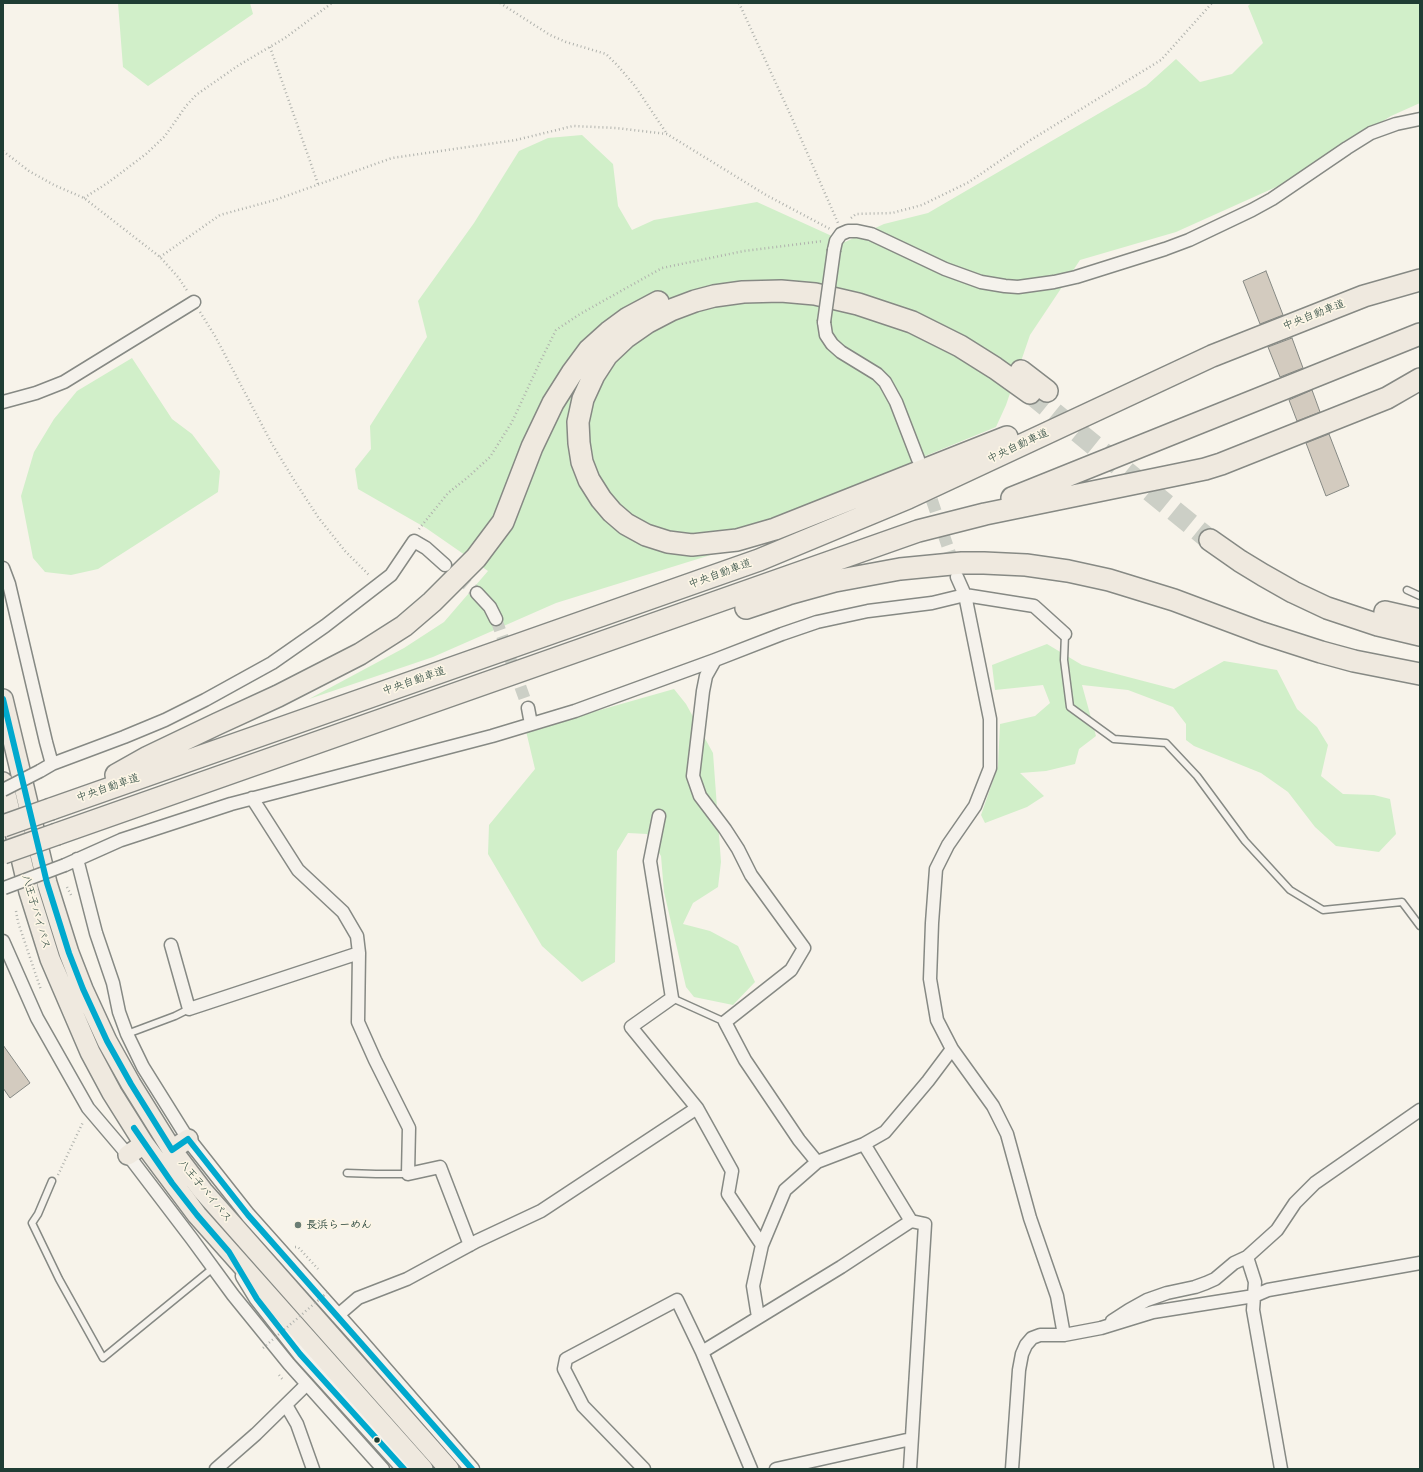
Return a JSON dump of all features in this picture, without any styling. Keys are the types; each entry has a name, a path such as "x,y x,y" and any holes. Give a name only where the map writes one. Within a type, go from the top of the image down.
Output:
{"highway":[{"path":"71,801 148,757 278,696 360,654 404,626 432,602 476,558 503,522 532,447 553,403 589,350 628,318 672,296 718,283 741,280 794,279 850,287 906,305 936,318 970,337 1009,362 1039,392 966,350 912,322 858,304 815,294 781,291 743,292 714,296 671,310 648,322 625,338 607,355 591,381 583,399 578,422 579,443 582,462 589,480 601,499 612,512 626,524 646,535 668,542 692,545 737,540 775,529 1212,356"},
{"name":"中央自動車道","path":"3,826 759,560 908,498 1212,356 1364,296 1420,280"},
{"path":"957,521 1420,334"},
{"path":"3,853 918,531 985,514 1205,469 1221,464 1387,398 1420,379"},
{"path":"1420,620 1360,605 1326,592 1217,536 1240,561 1293,592 1327,608 1378,625 1420,636"},
{"path":"427,704 835,581 900,569 962,563 1026,565 1088,575 1174,600 1321,652 1420,674"},
{"name":"八王子バイパス","path":"3,700 47,883 69,953 83,989 107,1041 131,1084 172,1150 203,1191 449,1469"},
{"name":"八王子バイパス","path":"3,782 30,892 50,959 90,1052 112,1093 144,1144 197,1215 423,1469"},
{"path":"172,1150 188,1139"},
{"path":"128,1155 144,1144"}],"street":[{"path":"918,459 896,402 884,382 877,374 841,352 832,344 826,335 824,322 834,250 836,241 841,234 857,231 871,234 946,269 992,284 1018,286 1054,282 1083,275 1189,240 1272,199 1337,154 1371,133 1396,124 1420,119"},
{"path":"3,402 36,393 64,382 194,302"},
{"path":"3,790 52,764 165,720 272,663 325,626 391,575 414,541 426,548 445,565"},
{"path":"3,568 9,584 52,764"},
{"path":"958,577 965,595 990,719 990,768 975,806 948,845 936,869 930,979 936,1020 952,1049 993,1106 1007,1134 1030,1218 1057,1296 1064,1335"},
{"path":"477,593 490,607 496,618"},
{"path":"4,889 121,840 252,798 492,736 575,711 817,622 868,611 932,603 965,595 1034,606 1065,634"},
{"path":"715,660 706,676 703,691 693,776 700,796 738,849 750,876 804,948 791,970 725,1022 745,1060 799,1140 816,1162"},
{"path":"528,708 531,724"},
{"path":"252,798 298,870 343,912 357,936 359,953 358,1022 409,1128 408,1174 440,1167 470,1245"},
{"path":"659,816 650,861 672,998 631,1027 697,1108 732,1171 728,1194 762,1245"},
{"path":"77,859 96,933 113,983 119,1012 127,1034 143,1066 188,1139 248,1215 472,1469"},
{"path":"3,941 37,1018 88,1108 128,1155 213,1268 289,1364 383,1469"},
{"path":"171,945 189,1009 359,953"},
{"path":"758,1317 753,1286 762,1245 785,1190 816,1162 864,1144 885,1132 928,1081 952,1049"},
{"path":"337,1316 358,1298 407,1279 470,1245 541,1211 697,1108"},
{"path":"1102,1328 1147,1300 1167,1293 1195,1287 1215,1279 1234,1263 1247,1257 1277,1230 1295,1203 1315,1183 1420,1110"},
{"path":"864,1144 911,1221"},
{"path":"702,1352 841,1267 911,1221 925,1224 910,1469"},
{"path":"229,1252 257,1299 300,1354 404,1469"},
{"path":"1247,1257 1255,1282 1253,1310 1281,1469"},
{"path":"1012,1469 1019,1370 1022,1354 1026,1345 1032,1338 1040,1335 1064,1335 1102,1328 1153,1312 1254,1296 1268,1290 1420,1263"},
{"path":"644,1469 583,1406 564,1369 566,1359 677,1300 702,1352 751,1469"},
{"path":"289,1364 300,1354"},
{"path":"216,1469 256,1434 307,1384"},
{"path":"286,1405 297,1424 313,1469"},
{"path":"776,1469 911,1439"}],"lane":[{"path":"1407,590 1420,596"},
{"path":"1065,634 1064,660 1070,707 1114,739 1166,742 1197,776 1245,841 1290,890 1323,910 1402,902 1420,926"},
{"path":"672,998 725,1022"},
{"path":"127,1034 175,1016 189,1009"},
{"path":"347,1173 408,1174"},
{"path":"52,1181 38,1214 32,1223 59,1279 103,1358 213,1268"}],"path":[{"path":"84,198 109,182 146,154 165,136 186,106 196,95 239,65 270,47 332,3"},
{"path":"500,3 550,35 566,42 606,54 635,86 667,134 792,210 841,234"},
{"path":"739,3 798,130 836,217 841,234"},
{"path":"841,234 851,218 856,214 892,213 922,205 969,182 1029,141 1161,60 1212,3"},
{"path":"270,47 318,184"},
{"path":"160,257 220,215 275,200 392,158 516,140 573,126 616,128 667,134"},
{"path":"3,151 29,171 54,185 84,198 160,257 178,277 215,336 272,444 318,517 346,551 378,585"},
{"path":"52,1181 58,1176 88,1108"},
{"path":"263,1348 329,1291"}],"green space":[{"path":"118,3 250,3 253,14 148,86 123,67"},
{"path":"1251,3 1420,3 1420,103 1391,116 1285,183 1176,232 1080,260 1030,335 1006,405 996,427 918,459 717,553 556,603 433,657 309,699 404,648 444,622 488,571 426,528 358,489 355,469 371,449 370,426 427,337 418,301 474,223 519,151 548,138 582,135 613,164 618,206 632,230 654,220 757,202 845,242 884,224 928,213 1146,86 1176,59 1200,82 1232,74 1263,43 1248,6"},
{"path":"132,358 172,419 192,434 220,471 218,492 98,569 71,575 45,572 33,558 21,496 34,452 54,419 77,391"},
{"path":"1047,644 1082,665 1174,689 1224,661 1277,670 1297,709 1317,727 1328,745 1321,776 1343,794 1374,795 1390,799 1396,834 1379,852 1336,846 1315,827 1288,792 1261,773 1194,746 1186,740 1186,724 1173,707 1128,690 1082,685 1096,736 1079,749 1075,764 1046,771 1020,773 1044,796 1027,807 985,823 981,815 998,766 1000,724 1035,716 1050,703 1043,685 995,690 992,665"},
{"path":"674,689 686,704 713,753 721,862 718,887 693,903 683,924 710,931 738,946 755,982 733,1005 694,997 686,987 664,892 661,856 647,834 628,833 617,851 615,962 582,982 542,946 488,854 489,825 535,769 526,731"}],"building":[{"path":"1266,271 1283,315 1260,324 1243,281"},
{"path":"1292,338 1303,368 1280,377 1268,347"},
{"path":"1312,390 1320,412 1297,421 1289,400"},
{"path":"1329,434 1349,486 1326,496 1306,443"},
{"path":"3,1045 30,1083 10,1098 3,1088"}],"tunnel":[{"path":"1030,393 1210,540"},
{"path":"926,483 955,568"},
{"path":"445,565 477,593"},
{"path":"496,619 528,708"}],"transit line":[{"path":"3,699 47,883 69,953 83,989 107,1041 131,1084 172,1150 188,1139 248,1215 472,1469"},
{"path":"134,1128 172,1183 229,1252 257,1299 300,1354 404,1469"}],"place":[{"name":"長浜らーめん","path":"298,1225"}]}
